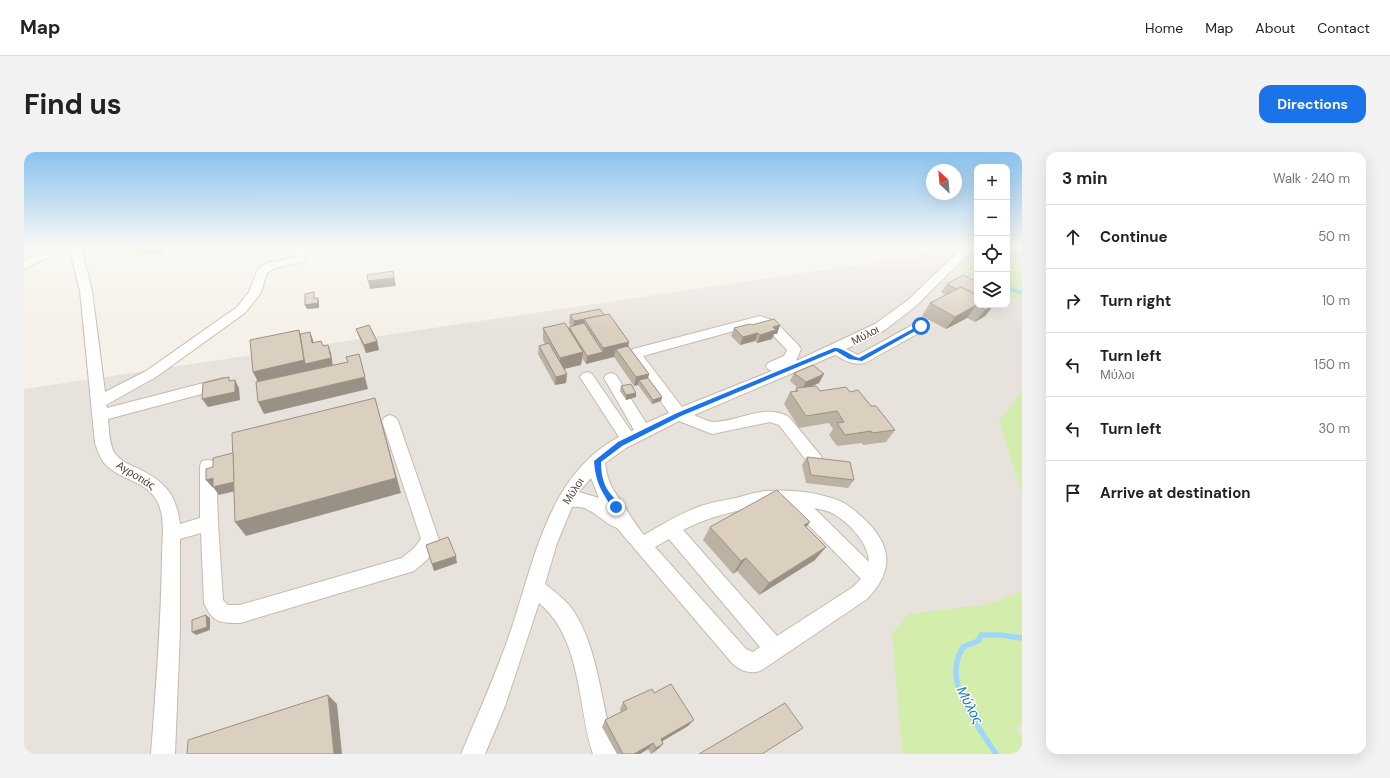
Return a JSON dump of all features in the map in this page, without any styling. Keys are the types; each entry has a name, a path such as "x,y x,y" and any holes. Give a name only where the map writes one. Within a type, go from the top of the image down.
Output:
{"street":[{"name":"Αγροτιάς","path":"82,275 86,291 103,444 109,457 119,467 151,482 163,494 170,509 169,661 163,754"},
{"path":"100,409 247,304 255,293 261,275"},
{"name":"Μύλοι","path":"473,754 494,706 535,588 548,543 566,500 577,482 597,461 628,439 676,411 836,349 874,331 893,318 939,275"},
{"path":"676,411 788,360 794,352 793,348 770,324 760,320 638,352 636,354 637,359 676,411 712,428 770,416 777,417 784,421 816,460"},
{"path":"836,349 851,358 860,360 921,326"},
{"path":"588,377 628,439"},
{"path":"611,378 642,432"},
{"path":"100,409 224,382"},
{"path":"208,466 209,523 214,602 223,614 240,614 407,565 420,555 430,540 390,421"},
{"path":"597,461 602,487 608,498 619,512 624,523 742,660 755,663 854,598 868,587 878,568 878,555 873,542 863,528 845,513 833,505 794,499 768,498 711,510 690,518 643,545"},
{"path":"566,500 582,499 589,501 611,518 624,523"},
{"path":"794,499 873,579"},
{"path":"171,534 209,523"},
{"path":"671,529 775,649"},
{"path":"535,588 560,610 574,633 590,689 597,731 604,754"}],"shaded area":[{"path":"789,275 974,275 974,308 1010,308 1010,275 1022,275 1022,754 24,754 24,389"}],"green space":[{"path":"966,275 974,275 974,279"},
{"path":"1010,275 1022,275 1022,303 1010,297"},
{"path":"1022,391 1022,494 999,421"},
{"path":"1022,591 1022,724 1016,728 1022,737 1022,754 902,754 892,633 909,614 988,604"}],"building":[{"path":"367,275 394,275 394,278 368,281"},
{"path":"963,275 974,280 974,294 961,287 956,289 947,284"},
{"path":"961,287 974,294 974,306 955,317 930,303"},
{"path":"314,292 314,298 318,298 318,303 305,305 305,294"},
{"path":"600,309 604,315 574,321 570,315"},
{"path":"609,314 629,342 603,348 584,319"},
{"path":"774,319 780,325 773,327 776,330 760,335 758,333 743,337 734,328 750,324 752,325"},
{"path":"565,323 583,352 560,358 543,328"},
{"path":"584,323 603,352 587,356 569,327"},
{"path":"369,325 377,341 364,345 356,329"},
{"path":"299,330 304,360 253,372 250,340"},
{"path":"310,332 312,343 321,341 323,346 328,345 331,358 305,364 300,334"},
{"path":"549,343 567,374 556,377 539,346"},
{"path":"628,346 649,374 636,377 616,349"},
{"path":"359,354 365,377 258,402 256,382 348,362 346,357"},
{"path":"813,365 824,374 806,382 794,373"},
{"path":"229,377 229,381 235,380 235,392 202,399 203,383"},
{"path":"648,378 662,397 653,400 639,380"},
{"path":"631,384 636,393 626,395 621,386"},
{"path":"816,386 820,391 846,387 850,392 858,390 871,406 876,406 895,430 872,433 871,431 845,435 837,423 844,422 837,411 806,416 790,392 798,391 796,388"},
{"path":"375,398 396,478 235,522 232,433"},
{"path":"233,453 234,482 213,487 213,478 206,480 206,469 213,467 213,458"},
{"path":"807,457 850,462 854,480 811,475"},
{"path":"777,490 810,522 804,525 826,547 769,583 746,558 741,561 710,527"},
{"path":"448,537 456,556 432,564 426,545"},
{"path":"206,615 207,627 192,632 192,620"},
{"path":"671,684 694,720 661,739 663,744 656,748 653,743 634,754 623,754 605,720 627,709 623,702 652,689 654,693"},
{"path":"328,695 334,754 187,754 188,740"},
{"path":"785,703 803,728 762,754 699,754"}],"waterway":[{"name":"Μύλος","path":"1010,289 1022,293"},
{"name":"Μύλος","path":"996,754 970,714 960,692 956,671 957,661 963,647 978,641 981,635 1001,635 1022,638"}],"route":[{"path":"616,507 608,498 602,487 597,461 620,444 679,414 836,349 851,358 860,360 921,326"}]}
